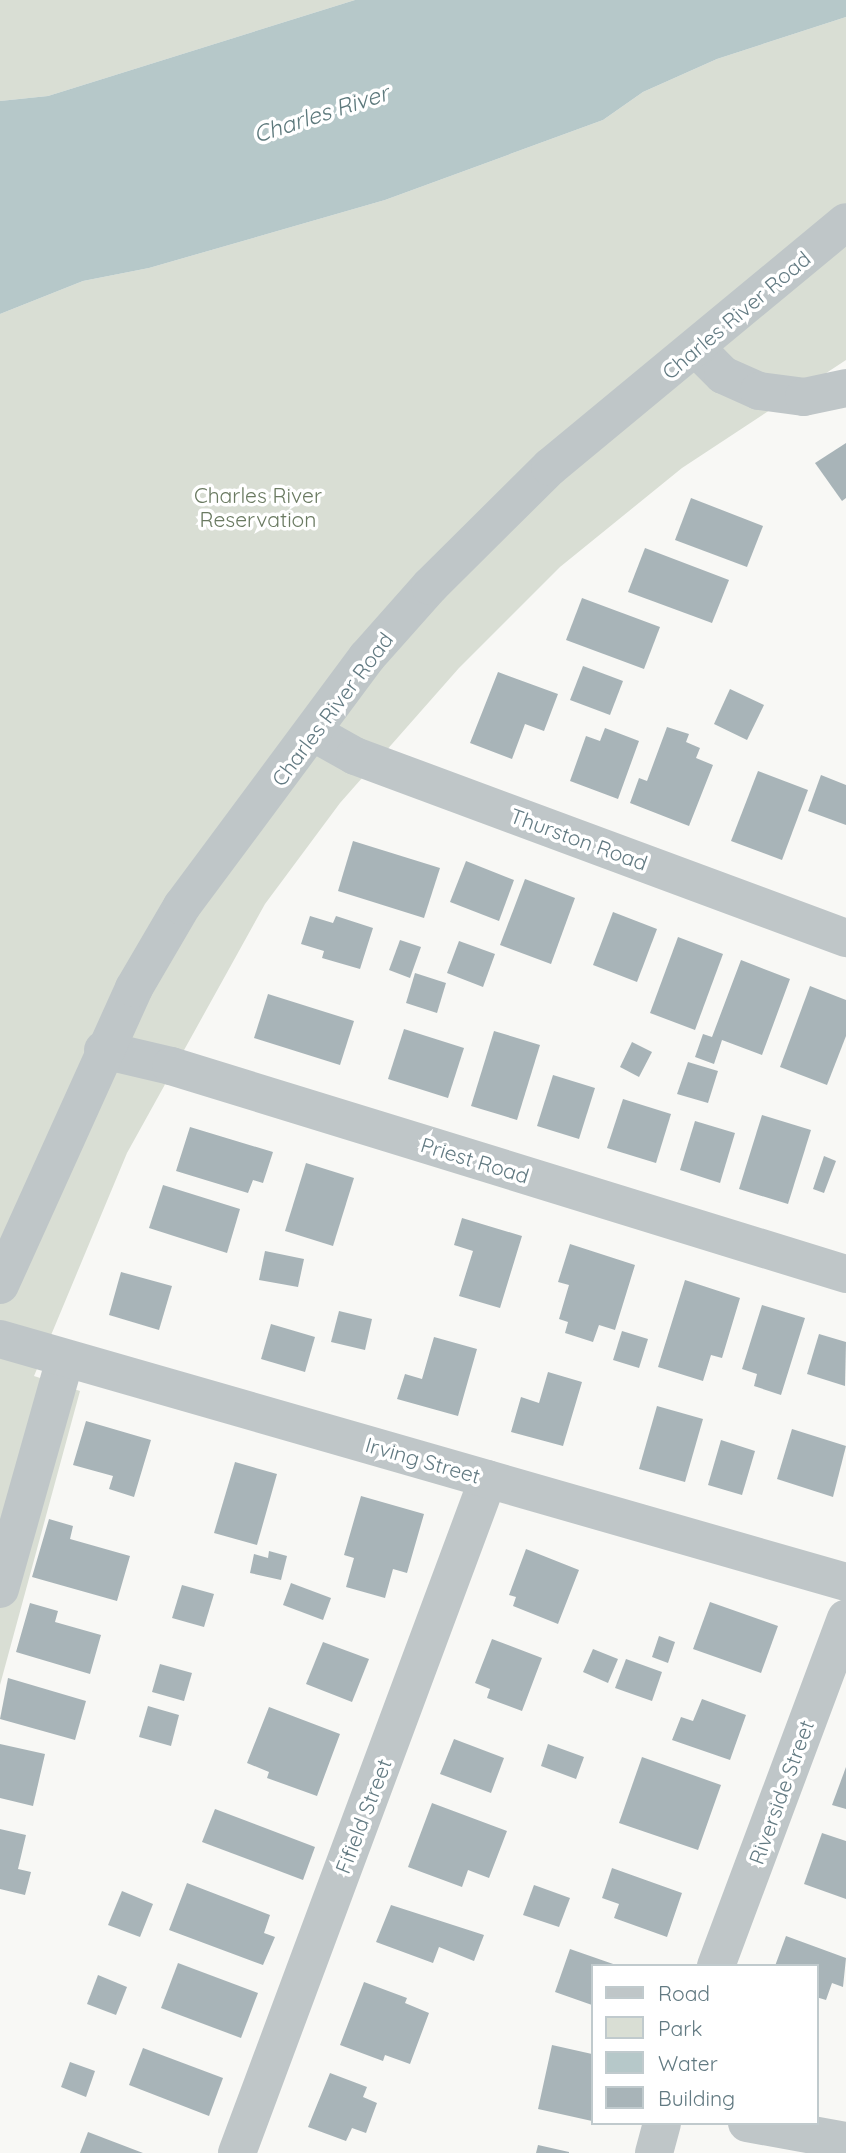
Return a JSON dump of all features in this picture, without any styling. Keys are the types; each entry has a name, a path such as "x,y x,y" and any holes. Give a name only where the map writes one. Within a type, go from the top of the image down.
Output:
{"street":[{"name":"Charles River Road","path":"0,1285 103,1050 182,906 314,733 367,657 429,586 551,467 846,222"},
{"path":"696,348 723,375 759,391 804,397 846,388"},
{"name":"Thurston Road","path":"314,733 355,756 846,938"},
{"name":"Priest Road","path":"103,1050 171,1066 846,1274"},
{"name":"Irving Street","path":"0,1339 846,1582"},
{"path":"0,1589 65,1359"},
{"name":"Fifield Street","path":"237,2153 488,1479"},
{"name":"Riverside Street","path":"717,1964 846,1618"},
{"path":"654,2153 661,2125"},
{"path":"758,2125 846,2141"}],"green space":[{"path":"0,0 355,0 48,96 0,101"},
{"name":"Charles River Reservation","path":"846,17 846,360 682,468 560,567 459,668 340,803 265,904 127,1153 34,1376 80,1391 0,1685 0,314 83,281 149,268 385,200 603,120 643,92 717,59"}],"water":[{"name":"Charles River","path":"355,0 846,0 846,17 717,59 643,92 603,120 385,200 149,268 83,281 0,314 0,101 48,96"}],"building":[{"path":"846,443 846,498 842,501 815,463"},
{"path":"691,498 763,526 747,567 675,540"},
{"path":"645,548 729,580 712,623 628,592"},
{"path":"582,598 660,627 644,669 566,640"},
{"path":"583,666 623,681 610,715 570,700"},
{"path":"498,672 558,694 544,731 525,724 512,759 470,743"},
{"path":"730,689 764,705 747,740 714,724"},
{"path":"667,727 689,734 686,742 700,748 696,758 713,765 689,826 630,803 639,778 647,781"},
{"path":"605,728 639,741 618,799 570,781 586,736 600,741"},
{"path":"758,771 808,790 782,860 731,841"},
{"path":"821,775 846,785 846,825 808,811"},
{"path":"353,841 440,868 424,918 338,891"},
{"path":"466,861 514,880 499,921 450,902"},
{"path":"525,879 575,898 551,964 500,945"},
{"path":"613,912 657,929 637,982 593,965"},
{"path":"310,916 333,923 336,916 373,928 360,969 322,958 324,951 301,944"},
{"path":"678,937 723,954 695,1030 650,1013"},
{"path":"400,940 421,947 410,978 389,970"},
{"path":"459,941 495,954 483,987 447,973"},
{"path":"741,960 790,979 762,1055 722,1040 714,1064 695,1057 703,1034 712,1037"},
{"path":"415,973 446,983 437,1013 406,1003"},
{"path":"810,986 846,1000 846,1036 827,1085 780,1067"},
{"path":"268,994 354,1021 340,1065 254,1038"},
{"path":"404,1029 464,1048 448,1098 388,1079"},
{"path":"494,1031 540,1045 517,1120 471,1106"},
{"path":"632,1042 652,1052 639,1077 620,1067"},
{"path":"688,1062 718,1071 708,1103 677,1094"},
{"path":"553,1075 595,1088 579,1139 537,1126"},
{"path":"623,1099 671,1114 656,1163 607,1148"},
{"path":"762,1115 811,1130 788,1204 739,1189"},
{"path":"695,1121 735,1133 720,1183 680,1170"},
{"path":"190,1127 273,1152 263,1183 253,1180 248,1193 176,1171"},
{"path":"824,1156 836,1161 824,1193 813,1189"},
{"path":"306,1163 354,1178 333,1246 285,1231"},
{"path":"163,1185 240,1209 227,1253 149,1228"},
{"path":"462,1218 522,1236 500,1308 459,1296 473,1251 454,1245"},
{"path":"570,1244 635,1265 615,1330 599,1325 593,1342 565,1333 568,1322 559,1319 569,1285 558,1282"},
{"path":"265,1251 304,1259 298,1287 259,1280"},
{"path":"121,1272 172,1286 159,1330 109,1315"},
{"path":"685,1280 740,1298 722,1358 711,1355 703,1381 658,1367"},
{"path":"762,1305 805,1318 781,1395 754,1386 757,1374 742,1369"},
{"path":"339,1311 372,1319 365,1350 331,1342"},
{"path":"271,1324 315,1337 305,1372 261,1359"},
{"path":"622,1331 648,1339 639,1368 613,1360"},
{"path":"819,1334 846,1342 845,1386 807,1374"},
{"path":"434,1337 477,1349 458,1416 397,1399 405,1374 422,1379"},
{"path":"548,1372 582,1382 563,1446 511,1432 521,1397 539,1403"},
{"path":"657,1406 703,1419 685,1482 639,1469"},
{"path":"86,1421 151,1440 134,1497 109,1489 113,1476 73,1465"},
{"path":"792,1429 846,1446 833,1497 777,1479"},
{"path":"721,1440 755,1451 742,1495 708,1485"},
{"path":"235,1462 277,1474 257,1545 214,1533"},
{"path":"361,1496 424,1514 407,1573 393,1569 385,1598 346,1587 354,1558 344,1555"},
{"path":"49,1519 73,1526 70,1539 130,1556 117,1601 32,1577"},
{"path":"526,1549 579,1570 558,1624 513,1606 516,1597 509,1595"},
{"path":"269,1551 287,1556 281,1580 250,1573 254,1554 268,1558"},
{"path":"291,1583 331,1598 323,1620 283,1605"},
{"path":"182,1585 214,1594 204,1627 172,1618"},
{"path":"710,1602 778,1626 761,1673 693,1649"},
{"path":"30,1603 58,1611 55,1622 101,1635 90,1674 16,1652"},
{"path":"659,1636 675,1642 668,1663 652,1657"},
{"path":"492,1639 542,1658 522,1711 487,1698 490,1689 475,1683"},
{"path":"323,1642 369,1659 352,1702 306,1684"},
{"path":"593,1649 618,1659 608,1683 583,1672"},
{"path":"626,1659 662,1672 652,1701 615,1688"},
{"path":"160,1664 192,1673 184,1701 152,1692"},
{"path":"8,1678 86,1701 75,1740 0,1719"},
{"path":"702,1699 746,1715 730,1760 672,1740 681,1717 693,1721"},
{"path":"148,1706 179,1715 171,1746 139,1737"},
{"path":"269,1707 340,1734 317,1796 267,1778 269,1772 247,1763"},
{"path":"454,1739 504,1758 491,1793 440,1774"},
{"path":"0,1744 45,1754 33,1806 0,1798"},
{"path":"548,1744 584,1757 576,1779 541,1766"},
{"path":"642,1757 721,1785 698,1850 619,1823"},
{"path":"846,1767 846,1809 832,1805"},
{"path":"432,1803 507,1831 489,1878 468,1870 462,1887 408,1867"},
{"path":"215,1809 315,1847 303,1880 202,1842"},
{"path":"0,1829 26,1835 18,1869 31,1872 25,1895 0,1889"},
{"path":"822,1833 846,1841 846,1899 804,1884"},
{"path":"612,1868 682,1893 667,1937 614,1918 619,1904 602,1898"},
{"path":"187,1883 270,1915 264,1933 275,1937 263,1965 169,1930"},
{"path":"534,1885 570,1898 559,1927 523,1915"},
{"path":"122,1891 153,1904 140,1937 108,1925"},
{"path":"391,1905 484,1935 474,1961 439,1947 433,1963 376,1942"},
{"path":"786,1936 846,1958 843,1987 832,1983 826,2000 818,1998 818,1964 776,1964"},
{"path":"570,1949 613,1964 590,1964 590,2004 555,1992"},
{"path":"178,1963 258,1993 241,2038 161,2008"},
{"path":"98,1975 127,1987 116,2015 87,2004"},
{"path":"364,1982 407,1998 405,2003 429,2013 410,2064 385,2055 383,2061 340,2045"},
{"path":"552,2045 590,2054 590,2121 538,2109"},
{"path":"143,2048 223,2078 209,2116 129,2085"},
{"path":"70,2062 95,2071 86,2097 61,2087"},
{"path":"330,2073 367,2087 363,2097 377,2103 366,2133 352,2128 346,2141 308,2127"},
{"path":"88,2132 143,2153 80,2153"},
{"path":"538,2145 569,2152 569,2153 536,2153"}]}
